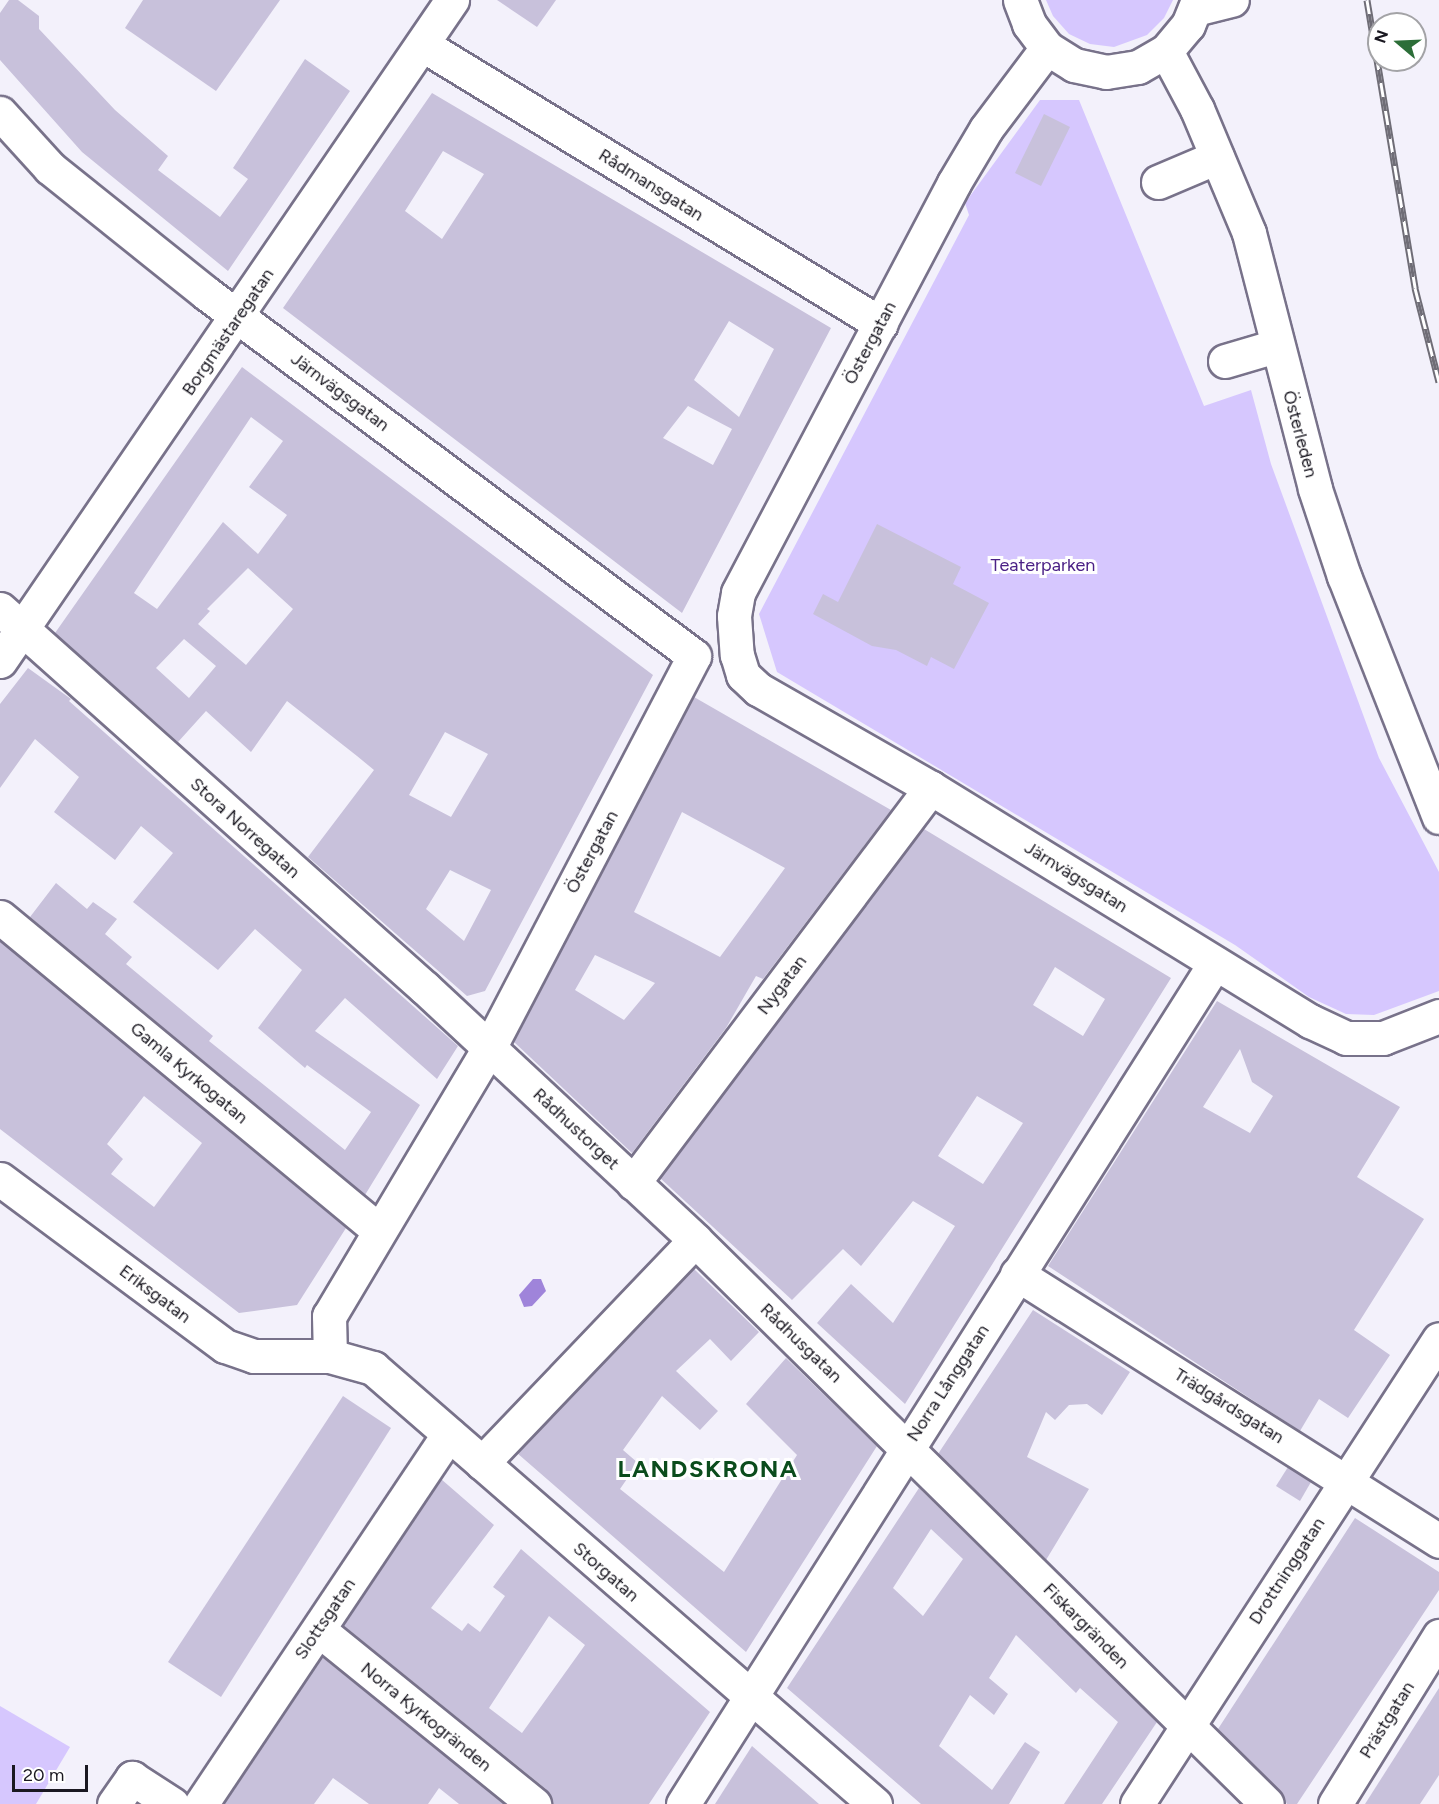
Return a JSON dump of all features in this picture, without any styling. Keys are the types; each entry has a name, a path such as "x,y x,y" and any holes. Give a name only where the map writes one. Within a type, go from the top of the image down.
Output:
{"street":[{"name":"Borgmästaregatan","path":"0,661 11,619 239,316 452,0"},
{"path":"1020,0 1029,24 1047,48 1074,65 1106,72 1138,67 1166,51 1179,39 1196,5 1232,0"},
{"name":"Rådmansgatan","path":"423,45 881,324"},
{"name":"Östergatan","path":"737,656 734,616 738,593 986,129 1047,48"},
{"name":"Österleden","path":"1166,51 1217,157 1249,232 1276,346 1344,576 1439,817"},
{"name":"Järnvägsgatan","path":"0,113 50,168 239,316 694,656"},
{"path":"1158,182 1217,157"},
{"path":"1225,361 1276,346"},
{"name":"Stora Norregatan","path":"11,619 425,988 489,1048"},
{"name":"Östergatan","path":"489,1048 694,656"},
{"name":"Järnvägsgatan","path":"737,656 743,675 758,689 931,788 1310,1021 1346,1038 1383,1038 1439,1016"},
{"name":"Nygatan","path":"633,1183 931,788"},
{"name":"Gamla Kyrkogatan","path":"0,917 378,1230"},
{"name":"Norra Långgatan","path":"683,1804 1215,963"},
{"path":"330,1356 329,1316 378,1230 489,1048"},
{"name":"Rådhustorget","path":"489,1048 694,1240"},
{"name":"Eriksgatan","path":"5,1193 225,1346 254,1356 330,1356"},
{"path":"482,1463 694,1240"},
{"name":"Rådhusgatan","path":"694,1240 907,1447"},
{"name":"Trädgårdsgatan","path":"1017,1274 1439,1541"},
{"name":"Drottninggatan","path":"1137,1804 1439,1339"},
{"name":"Storgatan","path":"330,1356 373,1368 875,1804"},
{"name":"Slottsgatan","path":"201,1804 449,1434"},
{"name":"Fiskargränden","path":"907,1447 1186,1727 1267,1804"},
{"name":"Norra Kyrkogränden","path":"319,1629 534,1804"},
{"name":"Prästgatan","path":"1335,1804 1439,1635"},
{"path":"114,1804 132,1778 172,1804"}],"green space":[{"path":"1046,0 1173,0 1164,18 1147,35 1114,47 1090,44 1069,34 1053,16"},
{"name":"Teaterparken","path":"1040,100 1079,100 1204,406 1251,390 1271,464 1379,758 1439,872 1439,991 1374,1015 1346,1014 1309,997 1235,945 777,672 759,614 969,215 965,203"},
{"path":"0,1706 70,1747 36,1804 0,1804"}],"shaded area":[{"path":"533,1279 541,1279 546,1291 532,1306 524,1307 519,1295"}],"building":[{"path":"9,0 18,0 39,16 39,29 115,110 168,156 158,170 220,217 248,179 233,168 305,59 350,91 228,271 82,152 0,60 0,13"},
{"path":"143,0 280,0 216,91 125,28"},
{"path":"497,0 556,0 537,27"},
{"path":"432,93 831,328 682,613 283,308","holes":["443,151 484,174 442,239 405,211","729,321 774,349 739,417 694,380","688,406 732,429 713,465 663,438"]},
{"path":"1044,114 1070,127 1041,186 1015,173"},
{"path":"242,367 653,675 485,991 467,996 308,857 374,770 287,701 251,752 206,711 178,742 55,633","holes":["251,417 283,441 249,487 287,515 258,554 223,522 157,609 134,593","248,568 293,609 246,665 198,624 210,611 207,609","184,639 216,666 189,698 156,668","445,732 488,754 451,817 409,795","450,870 491,890 464,941 426,909"]},
{"path":"877,524 961,567 953,584 989,603 954,669 931,657 927,666 896,650 872,646 813,614 823,594 838,602"},
{"path":"28,668 71,699 69,701 458,1046 437,1079 345,998 315,1031 420,1105 365,1195 30,917 56,883 87,909 93,902 117,919 105,934 132,957 126,964 213,1036 209,1041 345,1150 371,1112 307,1065 305,1068 258,1028 302,970 255,929 218,970 133,902 173,853 141,826 115,860 54,812 79,777 35,739 0,788 0,704"},
{"path":"694,697 891,810 763,979 756,976 726,1028 632,1153 514,1042","holes":["682,812 785,868 720,957 634,912","595,955 655,983 624,1020 575,990"]},
{"path":"924,829 1171,978 905,1404 817,1323 851,1284 893,1323 955,1226 913,1201 861,1266 843,1249 792,1300 660,1178","holes":["1055,967 1105,999 1083,1036 1033,1005","977,1096 1023,1123 983,1184 938,1156"]},
{"path":"0,941 346,1228 297,1305 239,1313 0,1129","holes":["144,1096 202,1143 154,1207 111,1174 123,1159 107,1144"]},
{"path":"1217,1001 1400,1107 1357,1177 1424,1219 1354,1330 1390,1355 1348,1418 1319,1399 1300,1431 1048,1266","holes":["1240,1049 1252,1082 1273,1096 1250,1133 1203,1107"]},
{"path":"694,1269 759,1332 731,1361 710,1339 676,1371 718,1411 700,1430 662,1396 623,1450 638,1463 620,1489 724,1572 797,1455 746,1404 786,1358 877,1446 746,1652 517,1453"},
{"path":"1033,1310 1130,1372 1102,1415 1087,1404 1069,1405 1055,1420 1046,1412 1027,1457 1089,1489 1046,1560 938,1454"},
{"path":"343,1396 391,1428 221,1697 168,1662"},
{"path":"1288,1467 1311,1482 1300,1501 1276,1486"},
{"path":"441,1479 494,1525 431,1608 462,1631 468,1623 480,1632 505,1596 493,1587 521,1549 710,1712 649,1804 552,1804 546,1789 343,1625","holes":["549,1616 585,1645 522,1733 489,1708"]},
{"path":"919,1488 1157,1722 1102,1804 1064,1804 1118,1722 1080,1688 1076,1693 1016,1635 989,1678 1008,1694 994,1715 970,1695 939,1746 992,1790 1025,1742 1040,1752 1009,1804 921,1804 787,1688","holes":["931,1529 963,1559 923,1616 893,1588"]},
{"path":"1355,1518 1439,1572 1439,1590 1297,1804 1287,1804 1280,1791 1218,1729"},
{"path":"322,1657 504,1804 459,1804 439,1788 428,1804 369,1804 333,1778 314,1804 224,1804"},
{"path":"1439,1688 1439,1775 1420,1804 1365,1804"},
{"path":"752,1746 819,1804 715,1804"}],"railway":[{"path":"1367,0 1415,288 1439,382"}],"district":[{"name":"LANDSKRONA","path":"708,1469"}]}
